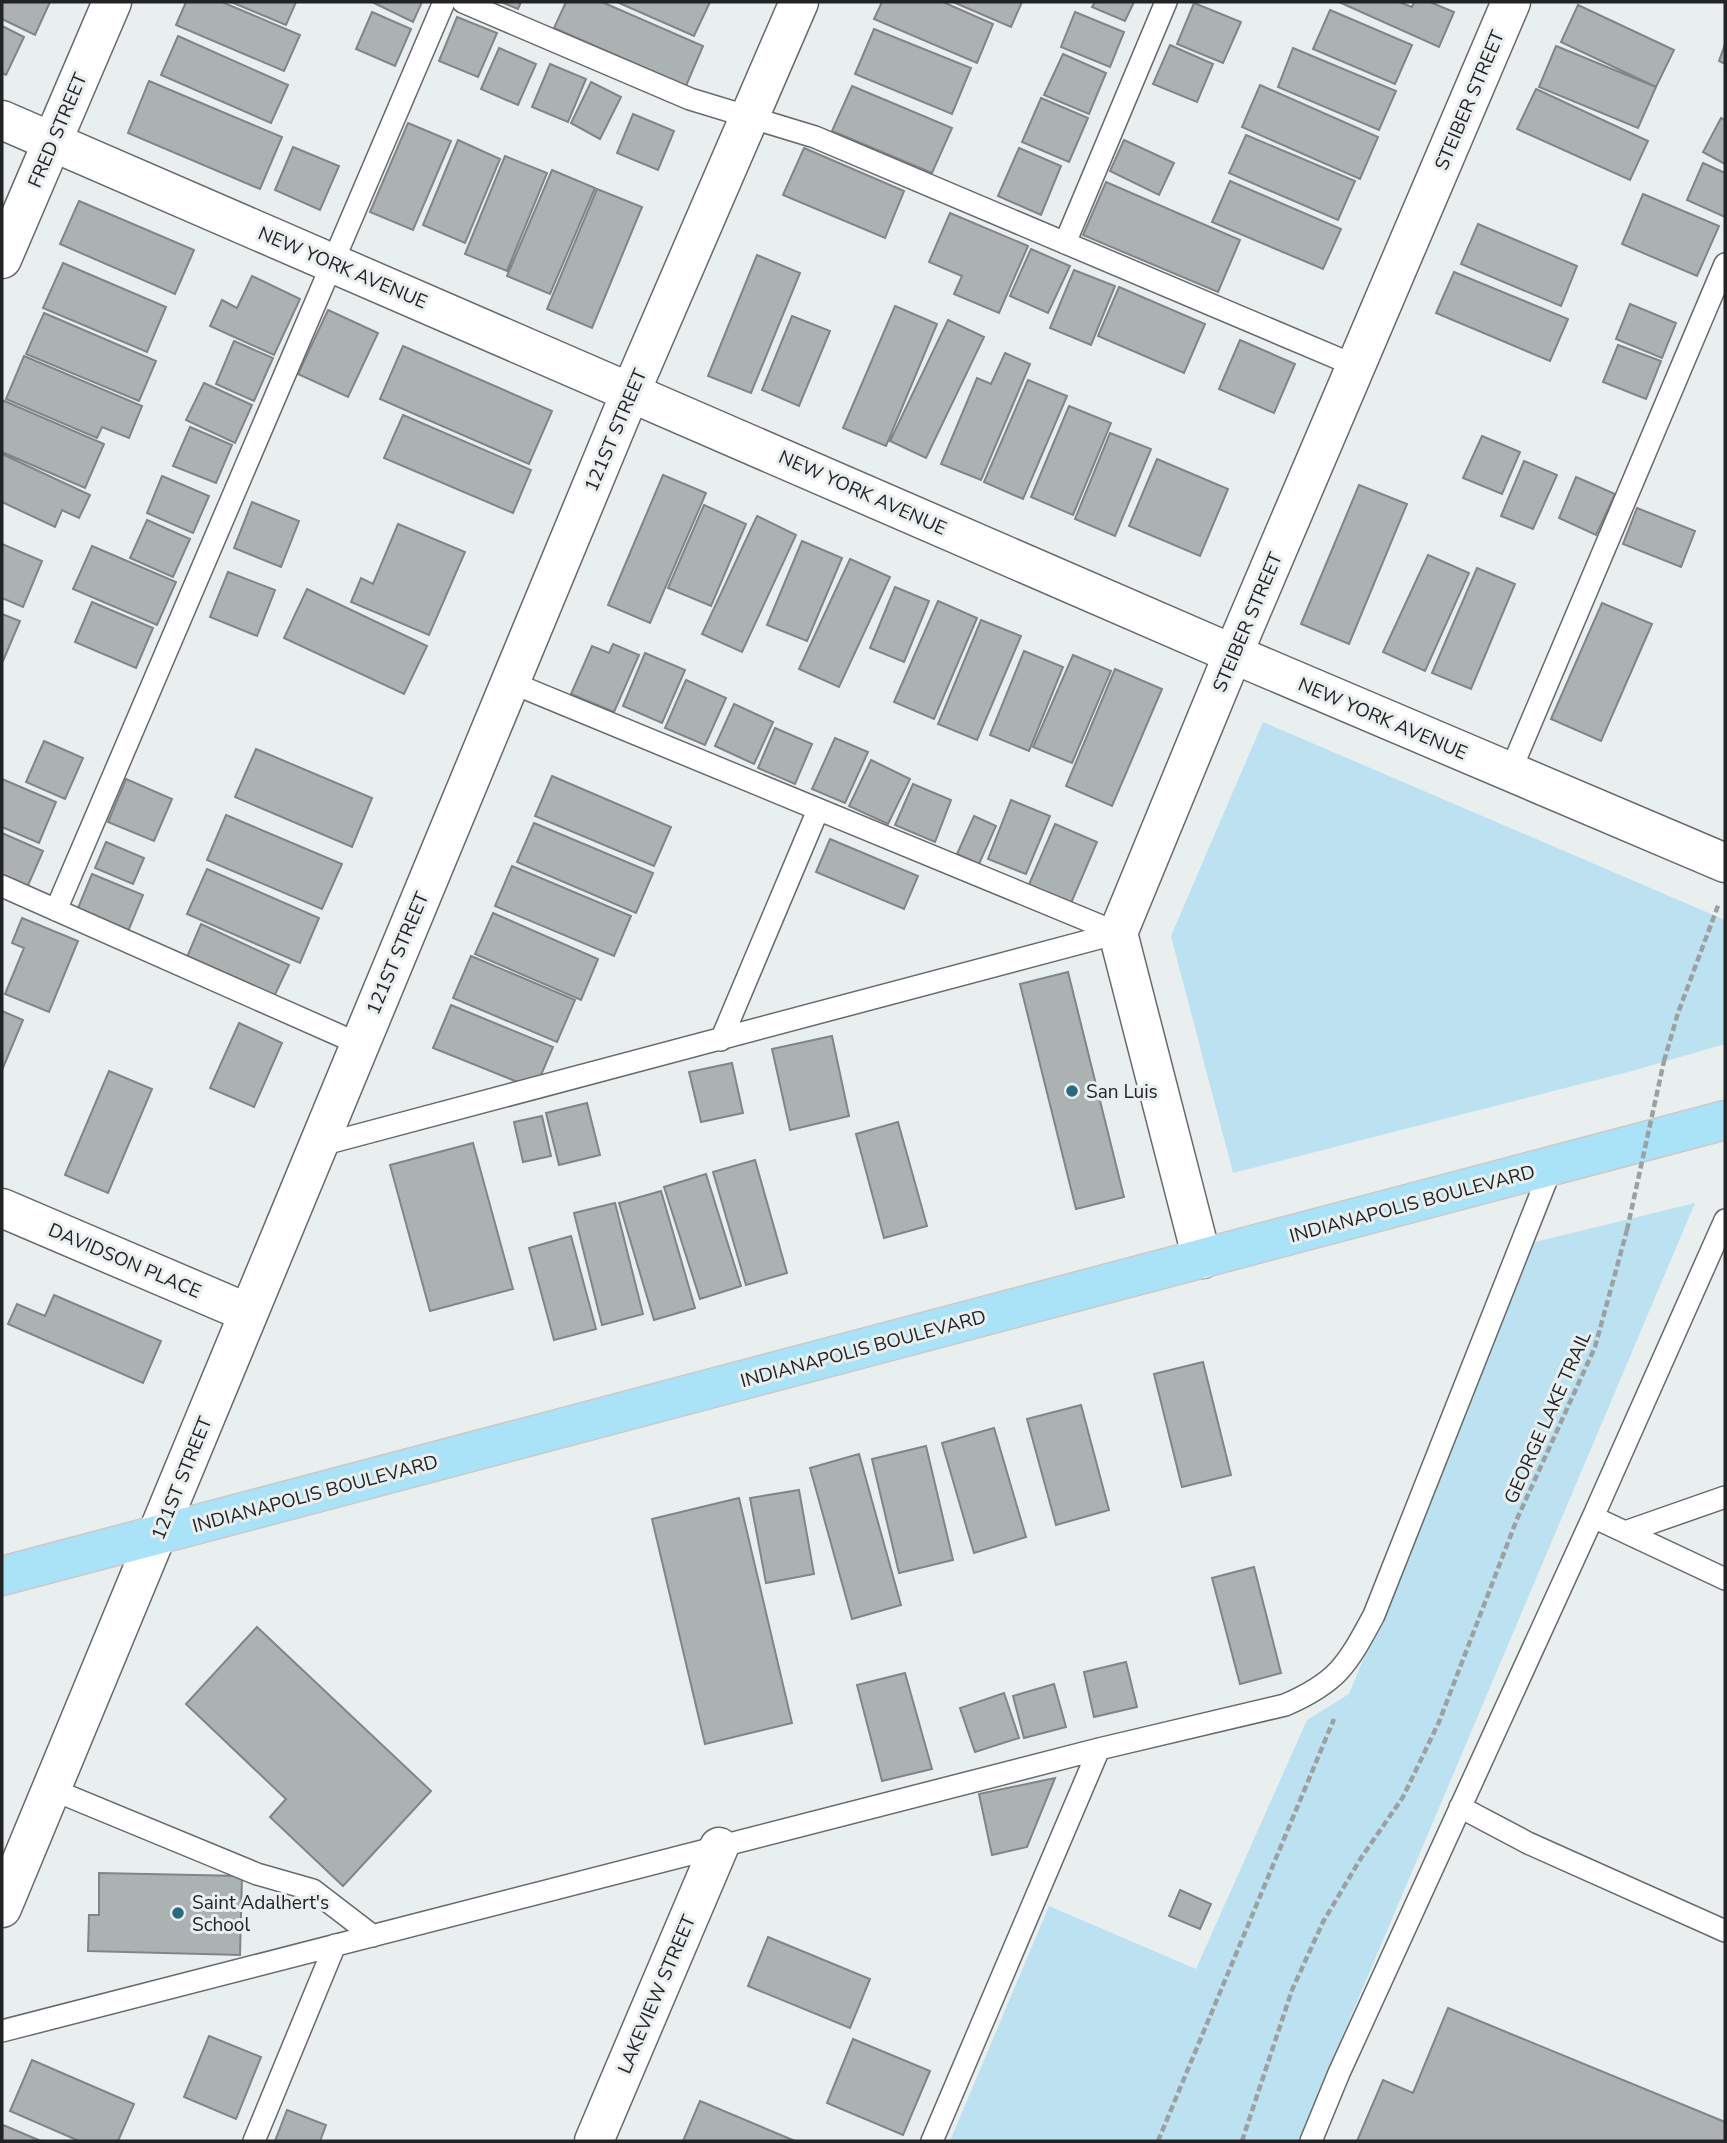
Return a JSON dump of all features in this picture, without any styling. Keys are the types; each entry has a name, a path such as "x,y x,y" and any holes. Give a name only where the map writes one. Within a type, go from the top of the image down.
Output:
{"main road":[{"name":"INDIANAPOLIS BOULEVARD","path":"2,1576 1725,1120"}],"street":[{"name":"FRED STREET","path":"2,259 112,2"},
{"name":"121ST STREET","path":"2,1908 631,391 799,2"},
{"name":"STEIBER STREET","path":"1118,933 1233,654 1511,2"},
{"name":"NEW YORK AVENUE","path":"2,120 1233,654 1725,863"},
{"path":"1118,933 1202,1259"},
{"name":"DAVIDSON PLACE","path":"2,1208 248,1313"},
{"name":"LAKEVIEW STREET","path":"594,2141 719,1847"}],"lane":[{"path":"56,910 444,2"},
{"path":"463,2 690,99 815,137 1356,366"},
{"path":"1065,243 1166,2"},
{"path":"1510,772 1725,264"},
{"path":"510,682 1118,933"},
{"path":"721,1040 818,810"},
{"path":"2,886 359,1044"},
{"path":"317,1146 1118,933"},
{"path":"2,2031 1099,1749 1284,1705 1326,1684 1354,1652 1374,1615 1552,1166"},
{"path":"1311,2141 1725,1220"},
{"path":"1625,1532 1725,1497"},
{"path":"1593,1517 1725,1579"},
{"path":"932,2141 1099,1749"},
{"path":"51,1789 257,1874 313,1890 373,1936"},
{"path":"1460,1807 1528,1843 1725,1931"},
{"path":"254,2141 335,1945"}],"path":[{"name":"GEORGE LAKE TRAIL","path":"1242,2141 1292,1990 1322,1922 1403,1797 1439,1721 1517,1519 1595,1347 1627,1230 1664,1061 1678,1013 1714,915"},
{"path":"1158,2141 1336,1714 1326,1684"}],"shaded area":[{"path":"1263,722 1725,920 1725,1044 1632,1071 1233,1173 1171,936"},
{"path":"1695,1203 1298,2141 950,2141 1049,1906 1196,1969 1307,1720 1349,1694 1535,1242"}],"building":[{"path":"2,2 50,2 35,35 2,19"},
{"path":"186,2 222,2 300,35 284,71 176,25"},
{"path":"231,2 296,2 286,25"},
{"path":"372,2 422,2 413,22"},
{"path":"501,2 521,2 518,9"},
{"path":"566,2 602,2 703,46 686,86 554,28"},
{"path":"617,2 710,2 694,36"},
{"path":"882,2 943,2 993,24 977,63 874,19"},
{"path":"953,2 1022,2 1011,27"},
{"path":"1095,2 1134,2 1125,21 1092,7"},
{"path":"1339,2 1399,2 1412,7 1414,2 1430,2 1454,12 1439,47"},
{"path":"1194,3 1241,22 1223,63 1177,44"},
{"path":"1578,5 1674,50 1656,87 1561,42"},
{"path":"1330,10 1412,45 1395,84 1313,49"},
{"path":"372,12 411,29 395,66 356,49"},
{"path":"1075,12 1124,32 1110,67 1061,47"},
{"path":"457,17 497,33 478,77 439,61"},
{"path":"2,26 24,37 6,75 2,73"},
{"path":"874,29 971,68 952,114 855,74"},
{"path":"178,36 288,85 271,123 161,75"},
{"path":"1725,44 1725,64 1719,61"},
{"path":"1170,45 1213,64 1197,102 1153,84"},
{"path":"1556,46 1656,87 1638,128 1539,87"},
{"path":"499,48 536,64 518,105 481,89"},
{"path":"1293,48 1396,91 1379,130 1278,87"},
{"path":"1063,54 1106,73 1089,114 1044,95"},
{"path":"550,64 586,79 568,122 532,107"},
{"path":"149,81 282,137 260,189 128,133"},
{"path":"591,82 621,97 600,139 571,123"},
{"path":"1260,85 1378,137 1360,179 1242,127"},
{"path":"852,86 952,128 932,173 832,131"},
{"path":"1536,89 1648,141 1630,180 1517,129"},
{"path":"1041,98 1088,118 1069,162 1022,142"},
{"path":"633,114 674,131 658,170 617,153"},
{"path":"1721,118 1725,120 1725,164 1703,152"},
{"path":"408,123 451,141 413,230 370,212"},
{"path":"1246,135 1355,181 1338,220 1229,173"},
{"path":"458,140 500,159 465,243 423,225"},
{"path":"1124,140 1174,163 1159,195 1110,171"},
{"path":"293,147 339,166 320,210 275,190"},
{"path":"804,148 904,191 885,238 783,195"},
{"path":"1019,148 1061,166 1041,215 998,196"},
{"path":"505,156 547,173 507,271 465,254"},
{"path":"1703,163 1725,173 1725,217 1687,200"},
{"path":"552,170 595,188 550,294 507,276"},
{"path":"1230,181 1341,229 1323,269 1212,222"},
{"path":"1106,182 1240,240 1218,292 1083,235"},
{"path":"597,189 642,207 592,328 547,309"},
{"path":"1643,194 1719,226 1697,276 1622,244"},
{"path":"79,201 194,250 175,294 60,244"},
{"path":"950,213 1028,246 999,313 954,294 962,276 929,262"},
{"path":"1478,224 1577,266 1561,306 1461,264"},
{"path":"1031,249 1070,266 1048,313 1010,296"},
{"path":"757,255 800,273 751,393 708,376"},
{"path":"63,263 166,307 147,352 43,308"},
{"path":"1074,270 1115,286 1091,345 1050,328"},
{"path":"1454,272 1568,319 1550,361 1436,313"},
{"path":"252,276 300,299 274,355 210,326 222,300 237,308"},
{"path":"1119,287 1205,324 1184,373 1098,336"},
{"path":"1630,304 1676,323 1662,358 1616,339"},
{"path":"895,306 937,324 886,446 843,428"},
{"path":"328,310 378,333 348,397 298,374"},
{"path":"44,313 156,361 139,401 26,354"},
{"path":"792,316 830,331 799,406 762,390"},
{"path":"948,320 984,337 926,458 890,441"},
{"path":"1240,340 1295,364 1274,413 1219,389"},
{"path":"234,341 273,358 254,401 216,384"},
{"path":"1618,345 1661,361 1646,399 1603,382"},
{"path":"403,346 552,411 529,464 380,399"},
{"path":"1005,353 1030,364 981,480 941,464 977,378 991,384"},
{"path":"24,356 142,406 129,438 102,427 97,438 6,399"},
{"path":"1028,380 1067,396 1023,499 984,482"},
{"path":"204,383 252,405 235,443 186,420"},
{"path":"2,400 104,444 85,488 2,452"},
{"path":"1069,406 1111,423 1073,515 1031,497"},
{"path":"403,415 531,470 513,513 384,458"},
{"path":"190,427 232,445 216,483 173,466"},
{"path":"1110,433 1151,449 1115,536 1075,519"},
{"path":"1482,436 1520,452 1502,494 1463,478"},
{"path":"2,454 90,495 79,518 62,510 55,527 2,502"},
{"path":"1157,459 1228,489 1200,556 1129,526"},
{"path":"1524,461 1557,475 1533,529 1501,516"},
{"path":"663,475 706,493 650,623 608,605"},
{"path":"162,476 209,496 193,533 147,513"},
{"path":"1576,477 1615,494 1596,535 1559,518"},
{"path":"1359,485 1407,504 1349,644 1301,624"},
{"path":"252,502 299,521 281,567 234,548"},
{"path":"704,505 746,524 711,606 668,588"},
{"path":"1637,508 1695,531 1681,567 1623,544"},
{"path":"757,516 796,535 742,652 702,634"},
{"path":"147,520 190,539 173,577 130,558"},
{"path":"398,524 465,552 429,635 351,602 361,578 373,584"},
{"path":"802,541 842,558 807,641 767,625"},
{"path":"2,544 42,561 23,607 2,598"},
{"path":"92,546 176,582 157,625 73,589"},
{"path":"1428,555 1469,573 1425,671 1383,652"},
{"path":"850,559 890,577 839,687 799,669"},
{"path":"1477,568 1515,584 1471,689 1432,673"},
{"path":"228,572 275,590 257,636 210,617"},
{"path":"895,587 929,601 904,662 870,648"},
{"path":"307,589 427,646 404,694 284,638"},
{"path":"938,601 977,618 934,719 894,702"},
{"path":"92,602 153,628 136,668 75,642"},
{"path":"1602,603 1652,624 1601,741 1551,719"},
{"path":"2,614 20,621 3,661 2,661"},
{"path":"981,620 1021,636 977,740 938,724"},
{"path":"613,644 639,655 614,712 571,694 592,646 609,653"},
{"path":"1024,651 1063,667 1029,751 990,735"},
{"path":"645,653 685,670 662,723 623,706"},
{"path":"1073,655 1111,671 1072,763 1033,747"},
{"path":"1115,669 1162,689 1112,806 1066,786"},
{"path":"686,680 726,698 705,745 665,728"},
{"path":"734,704 773,722 754,764 715,746"},
{"path":"775,728 812,744 795,784 758,768"},
{"path":"835,738 868,752 845,803 812,789"},
{"path":"44,741 83,758 65,799 26,782"},
{"path":"256,749 372,798 352,847 235,797"},
{"path":"871,760 910,779 888,824 849,806"},
{"path":"552,776 671,827 654,866 535,816"},
{"path":"2,779 56,802 39,843 2,827"},
{"path":"126,779 172,799 154,841 108,822"},
{"path":"913,784 951,800 935,842 895,825"},
{"path":"1011,800 1050,816 1026,874 988,859"},
{"path":"226,815 342,864 322,909 207,860"},
{"path":"974,816 996,826 979,864 957,854"},
{"path":"534,823 653,873 636,913 517,862"},
{"path":"1055,824 1097,842 1069,908 1027,889"},
{"path":"2,833 43,851 26,890 2,880"},
{"path":"830,839 918,876 904,909 816,872"},
{"path":"106,842 144,858 133,884 95,868"},
{"path":"512,866 631,916 614,956 495,906"},
{"path":"207,869 319,918 300,963 187,914"},
{"path":"92,874 143,895 127,934 76,913"},
{"path":"493,913 598,959 581,1000 475,954"},
{"path":"22,918 78,941 49,1012 5,994 24,948 12,943"},
{"path":"201,924 289,965 271,1003 184,964"},
{"path":"471,956 575,1000 557,1042 453,998"},
{"name":"San Luis","path":"1068,972 1124,1197 1076,1209 1020,984"},
{"path":"451,1005 553,1047 535,1089 433,1048"},
{"path":"2,1011 23,1020 2,1070"},
{"path":"239,1023 282,1043 254,1107 210,1088"},
{"path":"832,1036 849,1116 790,1130 772,1049"},
{"path":"732,1063 743,1113 701,1122 689,1072"},
{"path":"109,1071 152,1089 108,1193 65,1175"},
{"path":"587,1103 600,1155 559,1165 546,1113"},
{"path":"542,1116 551,1156 523,1162 514,1122"},
{"path":"898,1122 927,1226 884,1238 856,1134"},
{"path":"473,1143 513,1289 430,1311 390,1165"},
{"path":"755,1160 787,1273 746,1285 713,1172"},
{"path":"706,1174 741,1286 700,1299 664,1187"},
{"path":"661,1191 695,1308 654,1320 619,1203"},
{"path":"615,1203 643,1314 602,1325 574,1213"},
{"path":"571,1236 596,1329 554,1340 529,1248"},
{"path":"54,1295 161,1341 143,1383 8,1324 17,1304 45,1316"},
{"path":"1203,1362 1231,1475 1182,1487 1154,1374"},
{"path":"1081,1405 1109,1510 1056,1525 1027,1419"},
{"path":"994,1428 1026,1537 974,1553 942,1443"},
{"path":"926,1446 953,1560 899,1573 872,1459"},
{"path":"859,1454 901,1605 852,1619 810,1468"},
{"path":"799,1490 814,1574 766,1583 750,1498"},
{"path":"739,1498 792,1723 705,1744 652,1519"},
{"path":"1254,1567 1281,1673 1240,1684 1212,1578"},
{"path":"257,1627 431,1791 343,1886 270,1817 286,1799 186,1704"},
{"path":"1126,1662 1137,1707 1094,1717 1084,1672"},
{"path":"905,1673 932,1769 882,1781 857,1685"},
{"path":"1054,1684 1066,1727 1024,1738 1013,1696"},
{"path":"1004,1693 1019,1738 975,1752 960,1708"},
{"path":"1055,1778 1027,1847 992,1855 979,1794"},
{"path":"99,1873 242,1876 240,1955 88,1951 89,1915 99,1915"},
{"path":"1180,1890 1211,1904 1200,1929 1169,1916"},
{"path":"768,1937 870,1979 850,2028 748,1986"},
{"path":"1448,2008 1725,2122 1725,2141 1357,2141 1383,2080 1413,2093"},
{"path":"209,2036 261,2057 236,2119 184,2097"},
{"path":"853,2039 930,2071 903,2135 827,2103"},
{"path":"32,2060 134,2104 118,2141 79,2141 10,2111"},
{"path":"700,2101 795,2141 683,2141"},
{"path":"287,2110 326,2125 320,2141 275,2141"},
{"path":"3,2125 41,2141 2,2141"}],"place":[{"name":"San Luis","path":"1072,1091"},
{"name":"Saint Adalhert's School","path":"178,1913"}]}
